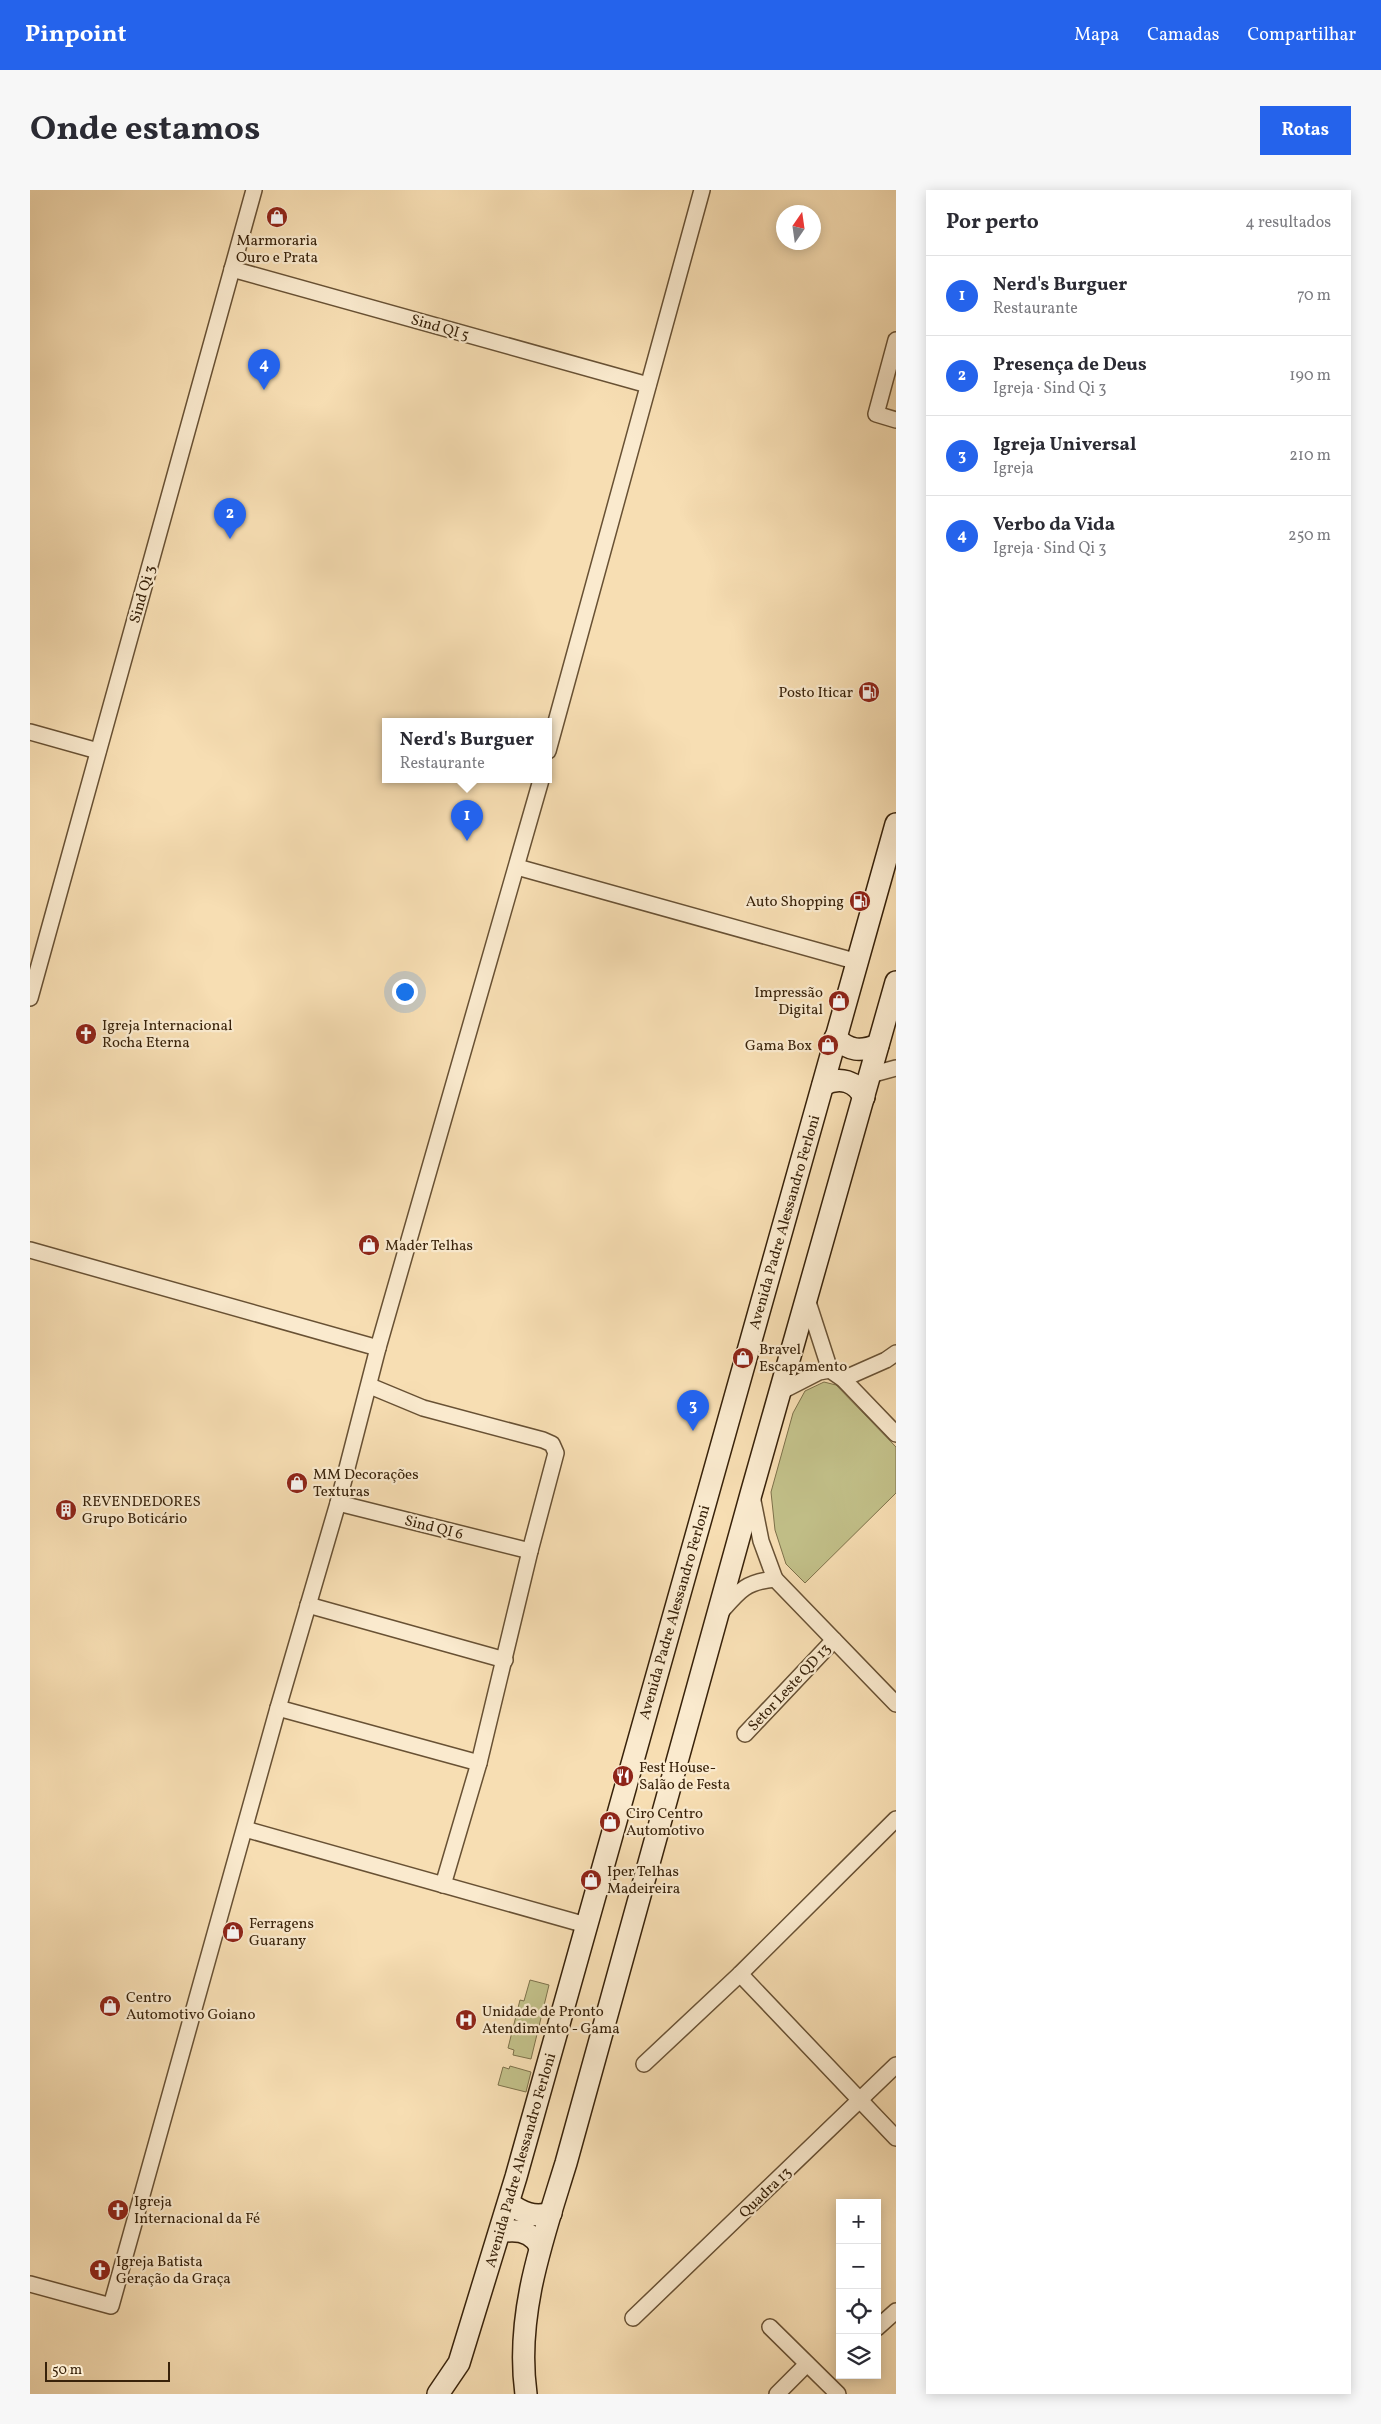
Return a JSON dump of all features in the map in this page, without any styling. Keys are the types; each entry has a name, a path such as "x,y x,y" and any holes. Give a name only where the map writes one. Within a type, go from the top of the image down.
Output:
{"main road":[{"name":"Avenida Padre Alessandro Ferloni","path":"438,2394 459,2363 509,2203 896,824"},
{"path":"526,2394 523,2362 524,2320 540,2247 896,982"},
{"path":"835,1038 853,1050 865,1051 878,1046"},
{"path":"823,1085 829,1082 845,1081 857,1085 864,1097"},
{"path":"509,2203 528,2214 550,2213"},
{"path":"500,2232 517,2230 528,2234 538,2241 540,2247"}],"street":[{"name":"Sind Qi 3","path":"30,998 254,190"},
{"path":"552,737 702,190"},
{"name":"Sind QI 5","path":"232,269 648,385"},
{"path":"896,340 876,414 896,420"},
{"path":"30,732 98,751"},
{"path":"30,2284 111,2306 278,1708 338,1503 370,1386 378,1348 540,783"},
{"path":"517,867 858,962"},
{"path":"870,1075 896,1068"},
{"path":"30,1250 378,1348"},
{"path":"807,1299 830,1370 843,1379 896,1434"},
{"path":"843,1379 886,1360 896,1353"},
{"path":"780,1392 819,1372 830,1370"},
{"path":"370,1386 423,1408 552,1444 556,1453 530,1551 479,1763 443,1885"},
{"path":"751,1494 761,1540 775,1580 896,1704"},
{"name":"Sind QI 6","path":"338,1503 530,1551"},
{"path":"718,1616 736,1594 749,1583 775,1580"},
{"path":"308,1605 504,1660"},
{"name":"Setor Leste QD 13","path":"745,1734 834,1640"},
{"path":"278,1708 479,1763"},
{"path":"644,2064 740,1974 896,1819"},
{"path":"245,1829 586,1925"},
{"path":"740,1974 896,2138"},
{"name":"Quadra 13","path":"633,2318 860,2102 896,2065"},
{"path":"881,2324 896,2311"},
{"path":"770,2327 838,2394"},
{"path":"777,2394 807,2364"}],"shaded area":[{"path":"824,1382 836,1385 896,1447 896,1493 805,1583 786,1564 775,1530 771,1492 793,1413 805,1391"},
{"path":"530,1980 549,1985 531,2059 513,2055 514,2050 508,2048 520,2000 524,2001"},
{"path":"510,2066 531,2072 526,2092 498,2085 503,2067 509,2069"}],"place":[{"name":"Marmoraria Ouro e Prata","path":"277,217"},
{"name":"Verbo da Vida","path":"264,390"},
{"name":"Presença de Deus","path":"230,539"},
{"name":"Posto Iticar","path":"869,692"},
{"name":"Nerd's Burguer","path":"467,841"},
{"name":"Auto Shopping","path":"860,901"},
{"name":"Impressão Digital","path":"839,1001"},
{"name":"Igreja Internacional Rocha Eterna","path":"86,1034"},
{"name":"Gama Box","path":"828,1045"},
{"name":"Mader Telhas","path":"369,1245"},
{"name":"Bravel Escapamento","path":"743,1358"},
{"name":"Igreja Universal","path":"693,1431"},
{"name":"MM Decorações Texturas","path":"297,1483"},
{"name":"REVENDEDORES Grupo Boticário","path":"66,1510"},
{"name":"Fest House- Salão de Festa","path":"623,1776"},
{"name":"Ciro Centro Automotivo","path":"610,1822"},
{"name":"Iper Telhas Madeireira","path":"591,1880"},
{"name":"Ferragens Guarany","path":"233,1932"},
{"name":"Centro Automotivo Goiano","path":"110,2006"},
{"name":"Unidade de Pronto Atendimento - Gama","path":"466,2020"},
{"name":"Igreja Internacional da Fé","path":"118,2210"},
{"name":"Igreja Batista Geração da Graça","path":"100,2270"}]}
